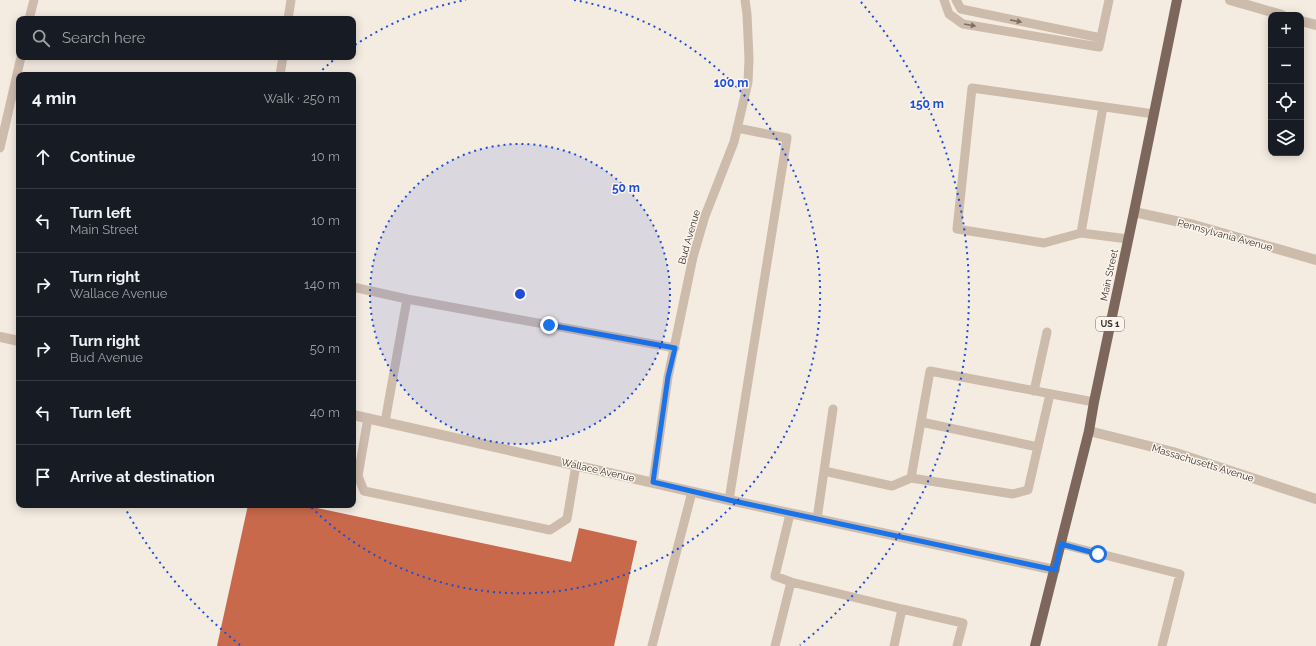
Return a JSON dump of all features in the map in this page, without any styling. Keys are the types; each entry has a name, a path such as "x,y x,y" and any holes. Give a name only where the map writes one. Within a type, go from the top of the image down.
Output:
{"main road":[{"name":"Main Street","path":"1035,646 1089,431 1177,0"}],"street":[{"path":"1230,0 1272,12"},
{"path":"1304,22 1316,25"},
{"name":"Pennsylvania Avenue","path":"1134,212 1194,225 1316,260"},
{"path":"0,337 16,340"},
{"name":"Wallace Avenue","path":"356,416 790,514 1055,570"},
{"name":"Massachusetts Avenue","path":"1089,431 1173,452 1316,498"}],"lane":[{"path":"31,16 34,0"},
{"path":"288,16 291,0"},
{"name":"Bud Avenue","path":"653,482 668,377 694,257 703,223 734,142 748,82 749,60 745,0"},
{"path":"944,0 949,14 963,24 1099,46 1109,0"},
{"path":"956,0 961,9 1101,38"},
{"path":"18,72 20,60"},
{"path":"280,72 282,60"},
{"path":"0,148 16,79"},
{"path":"1128,239 1081,233 1044,243 957,229 972,88 1154,114"},
{"path":"1081,233 1103,107"},
{"path":"729,500 787,138 737,128"},
{"path":"356,288 408,299 675,348"},
{"path":"385,422 408,299"},
{"path":"1034,391 1047,332"},
{"path":"911,478 930,371 1094,402"},
{"path":"824,471 892,486 911,478 1013,494 1028,490 1050,394"},
{"path":"816,519 833,409"},
{"path":"368,418 358,476 364,491 550,530 567,519 576,465"},
{"path":"921,422 1038,447"},
{"path":"652,646 692,492"},
{"path":"790,514 775,576 791,582 963,623 957,646"},
{"path":"1061,544 1180,574 1162,646"},
{"path":"775,646 791,582"},
{"path":"894,646 902,609"}],"building":[{"path":"247,508 317,508 571,562 579,528 637,541 614,646 217,646"}],"route":[{"path":"549,325 675,348 668,377 653,482 729,500 1055,570 1061,544 1098,554"}]}
